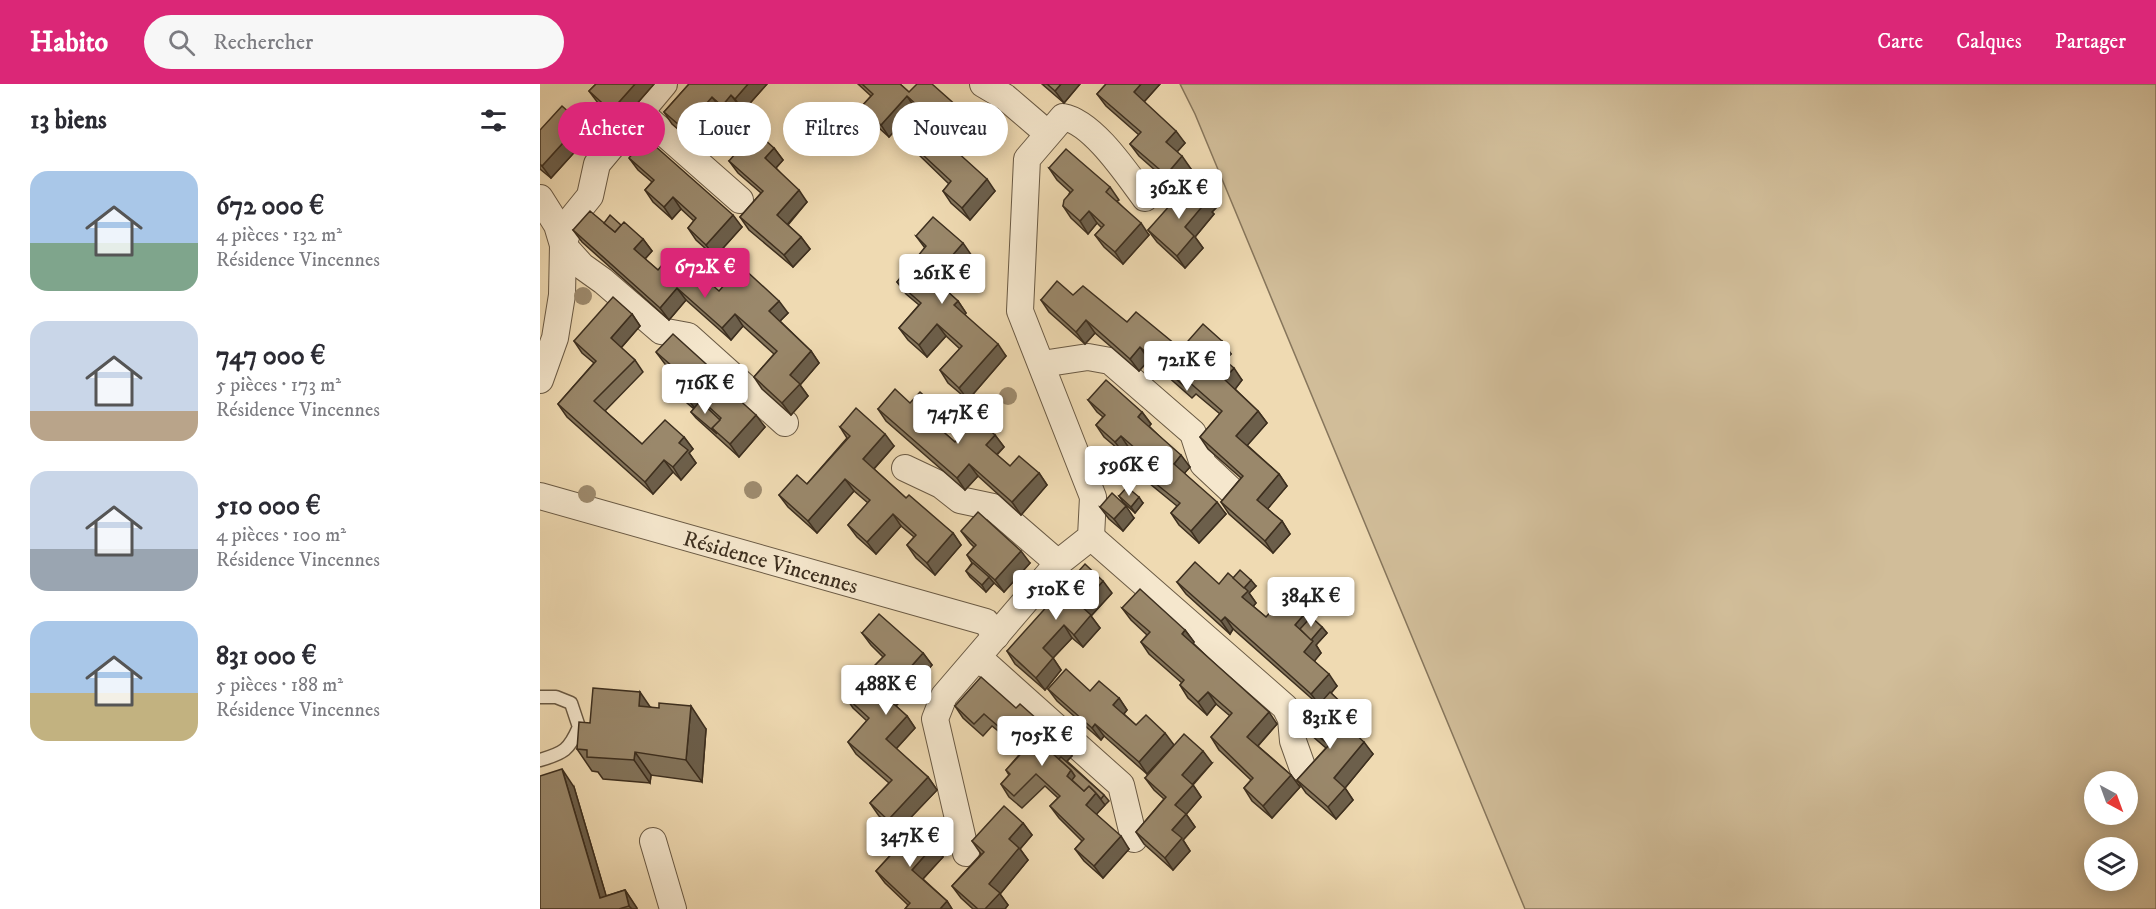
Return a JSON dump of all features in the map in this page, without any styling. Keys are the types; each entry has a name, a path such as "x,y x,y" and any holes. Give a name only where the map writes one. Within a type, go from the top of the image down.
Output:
{"street":[{"path":"649,102 664,84"},
{"path":"983,84 1005,98 1047,134"},
{"path":"966,853 935,719 944,696 979,658 1058,563 1091,537 1093,497 1020,311 1027,159 1063,117 1074,119 1101,143 1145,198"},
{"path":"665,134 740,200"},
{"path":"563,245 573,217 590,196 597,164 604,156"},
{"path":"540,198 557,225 563,245 562,295 555,338 541,376"},
{"path":"563,245 582,266 661,331 688,336 785,423"},
{"path":"1042,364 1088,357 1110,361 1193,433 1203,464 1234,493"},
{"path":"905,468 940,485 960,500 993,507 1058,563"},
{"name":"Résidence Vincennes","path":"540,496 986,622 996,636"},
{"path":"1091,537 1285,707 1291,719 1293,741 1303,769"},
{"path":"979,658 1121,785 1134,839"},
{"path":"653,841 673,909"}],"lane":[{"path":"540,697 556,697 571,703 579,727 570,746 559,755 540,760"}],"shaded area":[{"path":"1180,84 2156,84 2156,909 1525,909 1195,114"}],"building":[{"path":"596,84 635,84 619,102 601,102 589,91"},
{"path":"689,84 748,84 735,99 731,95 725,102 718,102 712,97 708,102 677,102 677,123 665,111"},
{"path":"862,84 900,84 909,92 917,84 932,84 952,102 914,102 907,96 902,102 892,102 892,113 881,125 880,102 866,102 873,94"},
{"path":"1047,84 1061,84 1055,91"},
{"path":"1106,84 1141,84 1134,92 1176,131 1166,142 1182,156 1166,175 1130,144 1141,132 1097,94"},
{"path":"558,110 558,148 542,166 540,164 540,130"},
{"path":"1066,149 1110,187 1106,192 1141,223 1115,252 1095,235 1104,225 1089,211 1080,221 1063,206 1064,200 1073,190 1049,168"},
{"path":"665,155 733,215 706,245 688,228 696,218 673,197 664,207 645,190 654,180 629,158 631,156"},
{"path":"733,156 767,156 765,158 799,190 777,215 801,237 784,255 740,217 763,191 729,161"},
{"path":"924,156 962,156 987,179 962,208 943,191 951,181"},
{"path":"1195,185 1208,196 1203,201 1206,202 1185,227 1194,236 1177,256 1148,230 1187,186 1191,190"},
{"path":"590,211 615,232 624,222 643,239 634,249 658,270 666,260 687,278 694,269 719,291 741,266 779,301 769,311 811,351 790,375 800,384 782,403 754,377 777,351 735,314 722,328 677,288 660,308 573,230"},
{"path":"610,215 621,225 615,232 604,223"},
{"path":"933,217 963,243 933,278 958,301 954,305 998,344 959,388 940,370 962,346 937,324 919,345 899,328 921,303 897,282 926,246 916,236"},
{"path":"1057,281 1073,295 1083,286 1127,322 1136,312 1181,349 1203,324 1222,341 1214,351 1234,368 1224,379 1258,411 1236,436 1279,474 1257,500 1282,521 1265,541 1221,502 1243,476 1200,437 1222,411 1188,381 1184,386 1140,347 1130,359 1086,320 1076,332 1041,300"},
{"path":"613,297 632,314 611,338 635,360 594,401 642,444 665,420 684,437 679,443 688,450 673,467 664,460 645,482 558,404 596,361 574,341"},
{"path":"673,334 716,373 713,376 756,415 730,444 712,428 721,418 696,395 690,402 671,384 681,374 656,352"},
{"path":"1106,380 1142,412 1138,417 1181,455 1174,464 1217,502 1191,531 1171,513 1180,503 1135,467 1144,456 1121,436 1115,442 1096,425 1105,415 1088,400"},
{"path":"895,389 910,403 920,392 940,410 930,420 955,442 977,418 995,435 986,445 1010,466 1019,456 1039,473 1012,502 969,464 957,478 878,409"},
{"path":"700,401 720,420 712,428 717,434 691,412"},
{"path":"856,408 885,434 863,459 906,498 909,495 953,533 927,563 907,545 916,535 893,514 867,542 848,525 870,500 845,479 808,521 779,495 797,475 807,484 850,436 840,427"},
{"path":"1127,487 1139,497 1131,507 1119,496"},
{"path":"1112,493 1126,506 1114,519 1100,507"},
{"path":"978,512 1021,551 995,580 967,555 976,545 961,531"},
{"path":"1195,562 1219,584 1228,573 1248,591 1242,597 1266,617 1287,593 1307,611 1295,625 1313,641 1304,652 1329,674 1311,694 1225,617 1221,621 1177,582"},
{"path":"973,563 989,577 982,585 966,571"},
{"path":"1085,564 1103,581 1081,606 1091,615 1074,635 1064,625 1043,648 1053,658 1036,678 1007,651"},
{"path":"1240,570 1251,580 1244,588 1233,578"},
{"path":"1140,589 1185,630 1182,634 1269,712 1247,737 1291,775 1263,806 1244,788 1253,778 1211,737 1232,713 1208,692 1198,702 1180,685 1184,680 1141,642 1150,632 1122,608"},
{"path":"879,614 923,653 885,696 907,716 886,739 928,777 888,820 870,803 892,780 848,742 869,718 845,696 885,655 862,633"},
{"path":"1311,617 1322,627 1311,640 1300,629"},
{"path":"1066,669 1090,691 1099,681 1119,698 1113,705 1136,725 1146,715 1165,733 1139,762 1095,724 1092,728 1048,689"},
{"path":"981,677 1016,708 1020,704 1064,743 1053,754 1071,770 1067,776 1084,791 1089,786 1096,793 1086,805 1121,836 1094,866 1075,849 1084,839 1050,806 1060,796 1036,774 1014,796 1001,784 1010,774 1006,770 1028,746 1003,723 999,727 984,714 974,724 955,706"},
{"path":"593,688 640,692 639,706 659,708 659,703 691,706 686,760 635,752 634,760 587,757 587,750 577,749 579,722 590,723"},
{"path":"1330,692 1349,710 1340,720 1364,742 1334,778 1345,788 1328,807 1297,780 1329,745 1303,723"},
{"path":"1184,734 1203,751 1182,775 1193,785 1175,805 1186,814 1172,830 1182,838 1165,858 1136,832 1166,797 1145,778"},
{"path":"1061,757 1104,795 1101,799 1089,786 1084,791 1072,780 1075,776 1059,759"},
{"path":"562,769 600,898 625,890 629,906 619,909 540,909 540,776"},
{"path":"1004,806 1023,823 1009,839 1019,848 989,884 1000,893 985,909 978,909 952,886 984,852 972,841"},
{"path":"905,818 935,844 912,870 947,901 940,909 905,909 910,903 876,871 899,846 888,837"}]}
